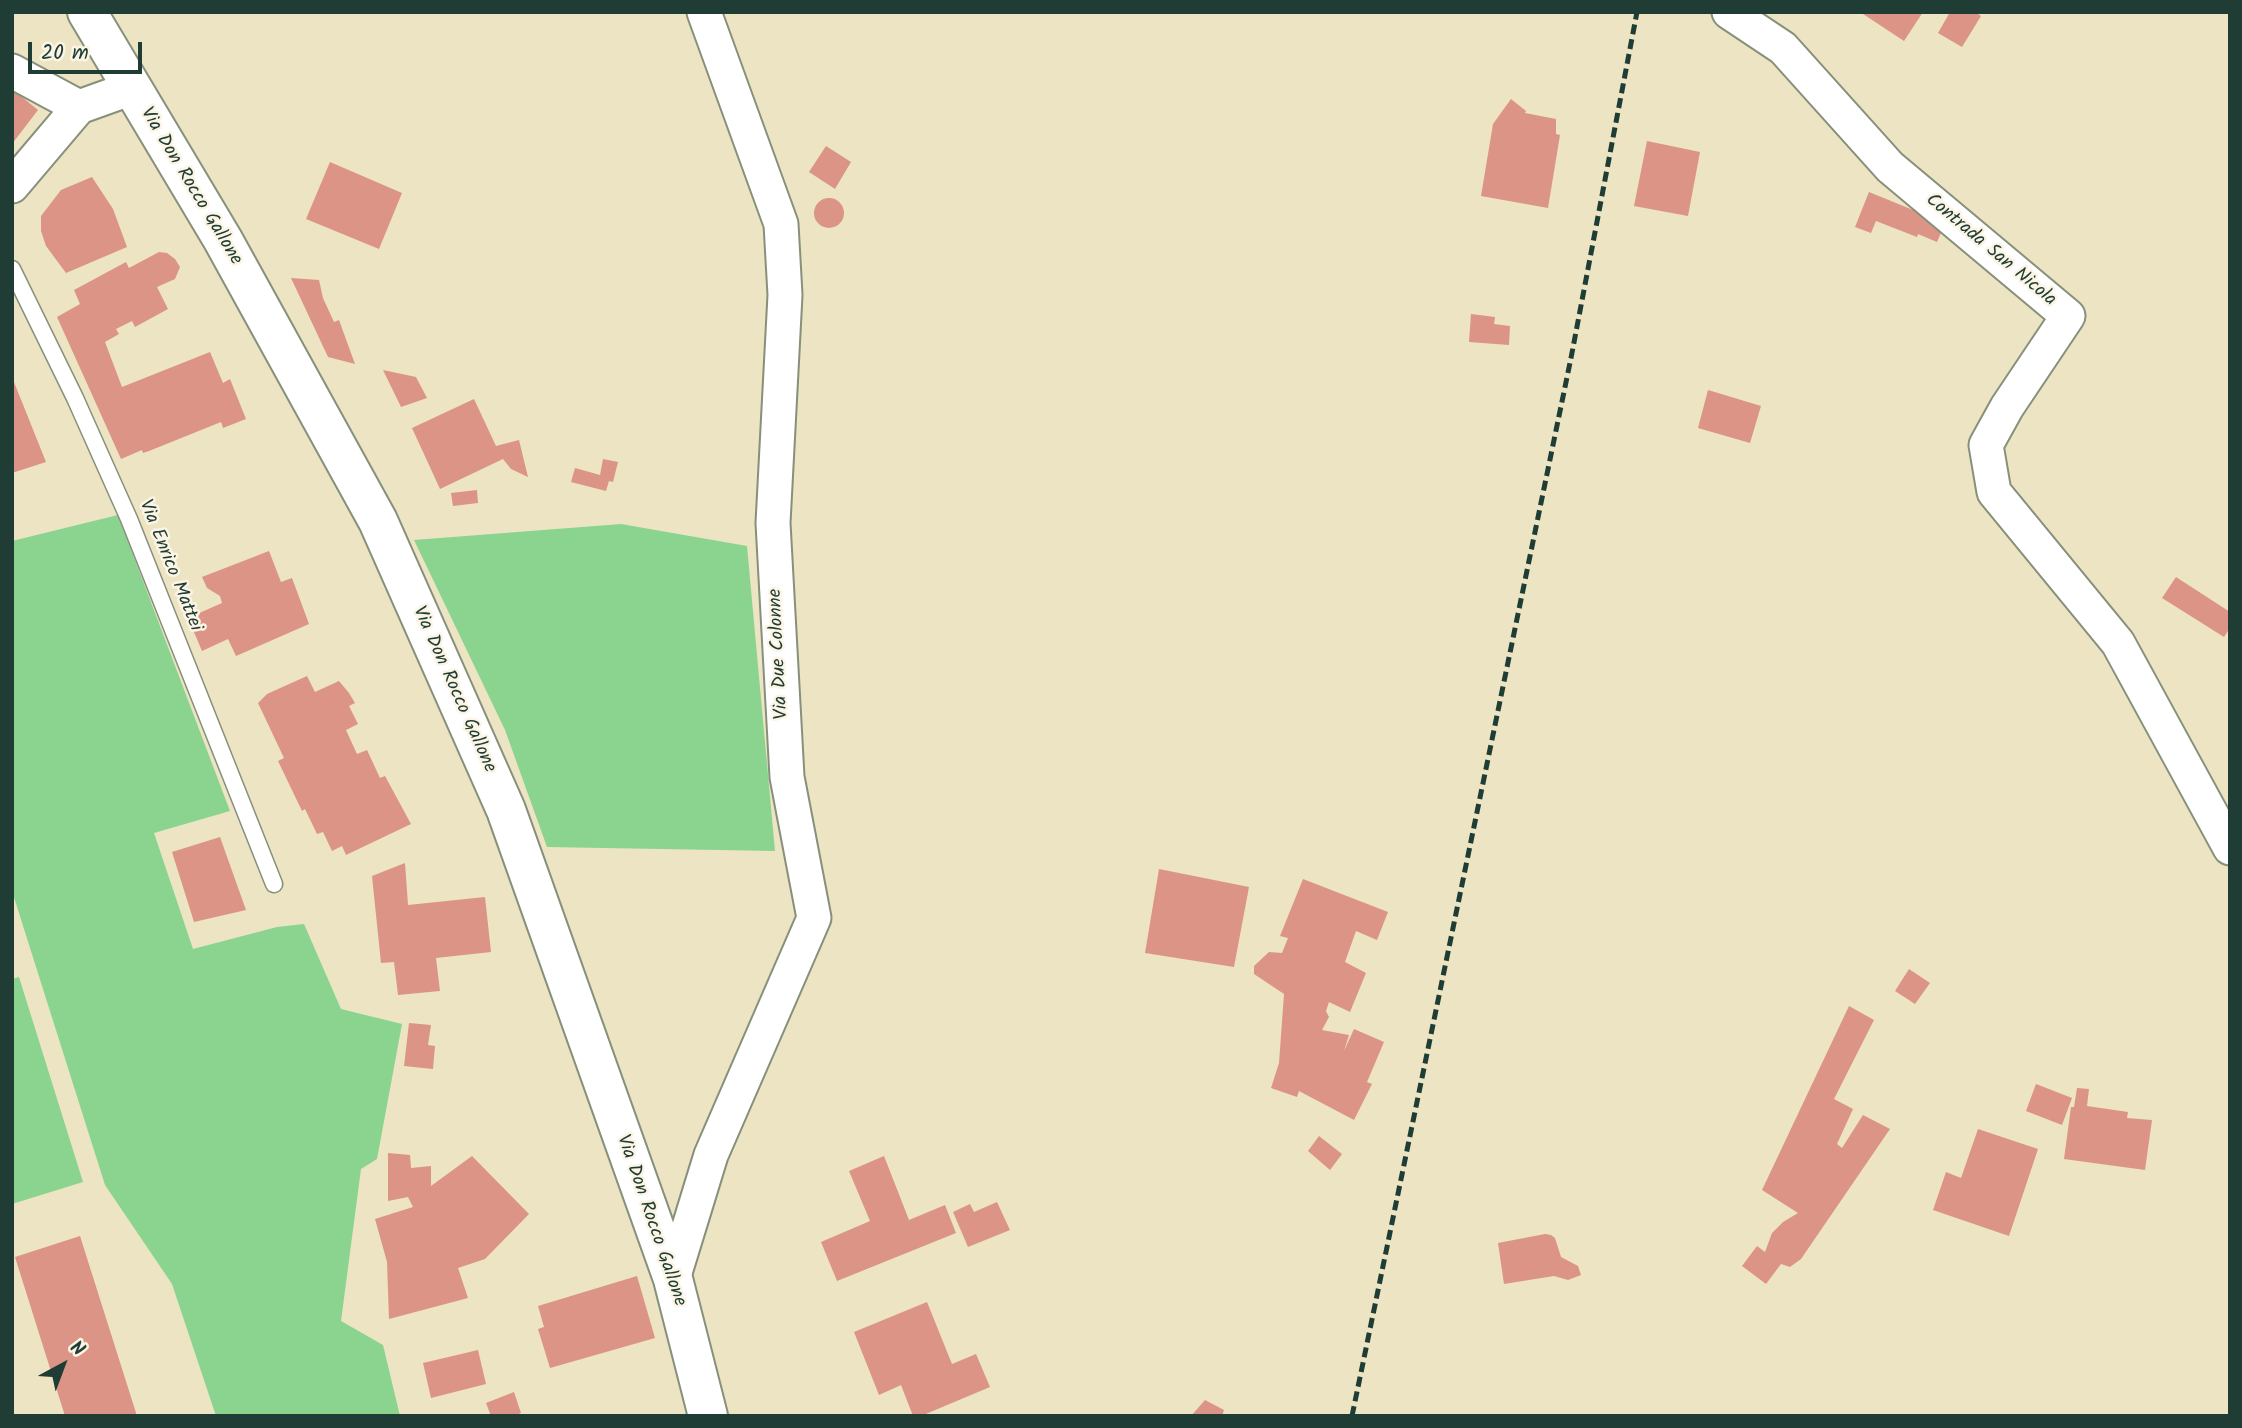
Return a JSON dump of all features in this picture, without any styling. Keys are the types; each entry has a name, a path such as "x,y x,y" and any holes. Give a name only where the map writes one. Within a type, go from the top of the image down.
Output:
{"main road":[{"name":"Via Don Rocco Gallone","path":"87,12 223,240 377,521 506,810 673,1279 708,1416"}],"street":[{"name":"Via Due Colonne","path":"673,1279 711,1155 814,918 787,777 773,523 785,295 781,224 704,12"},
{"name":"Contrada San Nicola","path":"1729,12 1783,48 1890,167 2068,316 2007,407 1986,445 1994,492 2118,643 2230,848"},
{"path":"12,71 79,107"},
{"path":"12,186 79,107 132,88"}],"lane":[{"name":"Via Enrico Mattei","path":"12,269 75,398 129,519 274,884"}],"green space":[{"path":"118,515 230,811 154,833 193,949 277,927 304,924 341,1009 402,1024 377,1159 361,1169 341,1321 383,1345 400,1416 216,1416 172,1284 105,1185 12,891 12,541"},
{"path":"621,524 747,546 775,851 547,847 505,730 414,540"},
{"path":"19,977 83,1182 12,1204 12,979"}],"building":[{"path":"1860,12 1923,12 1904,41"},
{"path":"1950,12 1975,12 1981,16 1962,47 1938,33"},
{"path":"12,89 38,110 12,144"},
{"path":"1511,99 1526,111 1525,113 1556,119 1556,134 1560,135 1548,208 1481,196 1493,124"},
{"path":"1647,141 1700,152 1688,216 1634,206"},
{"path":"826,146 851,162 835,189 809,172"},
{"path":"330,162 402,193 379,249 306,219"},
{"path":"92,177 113,209 127,247 66,273 46,246 41,231 41,216 61,190"},
{"path":"1869,192 1945,223 1937,242 1876,221 1871,233 1855,227"},
{"path":"829,198 840,202 844,213 840,224 829,228 818,224 814,213 818,202"},
{"path":"159,252 167,253 180,267 175,279 157,287 168,309 135,327 132,321 116,329 119,334 105,342 122,387 210,352 223,383 230,379 246,419 223,428 221,422 149,451 143,453 142,450 121,459 57,317 80,304 74,290 126,262 129,268"},
{"path":"291,278 319,280 323,298 334,322 339,320 355,364 328,357"},
{"path":"1471,314 1495,317 1494,324 1510,326 1509,345 1469,342"},
{"path":"383,370 416,377 427,398 401,407"},
{"path":"12,377 46,462 12,473"},
{"path":"1708,390 1761,406 1750,443 1698,428"},
{"path":"474,399 496,446 519,440 528,477 511,469 503,459 440,489 412,428"},
{"path":"603,459 618,462 613,482 609,481 606,491 571,482 575,468 600,475"},
{"path":"477,490 478,503 453,506 451,493"},
{"path":"269,551 281,582 292,578 309,624 236,656 228,639 202,651 188,618 222,603 220,596 207,588 202,577"},
{"path":"2176,577 2230,612 2230,628 2224,637 2162,598"},
{"path":"307,676 315,692 339,681 349,693 355,703 349,706 358,724 346,730 357,754 367,750 380,778 385,776 411,824 346,855 342,846 332,851 323,832 317,834 305,809 302,811 278,761 284,758 258,703 267,694"},
{"path":"220,837 246,910 194,922 172,852"},
{"path":"405,863 408,905 485,897 491,952 436,958 440,991 398,995 394,962 381,963 372,876"},
{"path":"1159,869 1249,887 1234,967 1145,953"},
{"path":"1303,879 1388,912 1377,940 1356,931 1345,962 1366,973 1350,1012 1329,1002 1326,1011 1329,1017 1322,1030 1349,1035 1344,1051 1354,1029 1384,1042 1367,1082 1372,1084 1354,1120 1299,1091 1297,1097 1271,1088 1279,1063 1284,994 1254,974 1254,966 1269,952 1282,953 1288,938 1280,936"},
{"path":"1909,969 1930,983 1915,1004 1895,991"},
{"path":"1849,1006 1874,1020 1834,1099 1853,1109 1837,1144 1842,1148 1863,1115 1890,1129 1801,1259 1790,1267 1781,1264 1766,1284 1742,1266 1757,1246 1765,1252 1772,1233 1798,1213 1762,1190"},
{"path":"409,1023 431,1025 428,1045 435,1046 433,1069 404,1066"},
{"path":"2036,1084 2072,1098 2062,1125 2026,1111"},
{"path":"2077,1088 2089,1089 2087,1106 2128,1112 2127,1118 2152,1120 2145,1170 2064,1159 2071,1107 2074,1107"},
{"path":"1978,1129 2038,1149 2009,1236 1933,1210 1946,1172 1961,1178"},
{"path":"1319,1136 1342,1154 1330,1170 1308,1151"},
{"path":"388,1153 410,1155 411,1168 431,1166 431,1186 472,1156 529,1214 485,1259 458,1268 468,1298 389,1319 387,1262 375,1219 413,1207 408,1197 388,1201"},
{"path":"884,1156 909,1220 945,1205 956,1233 837,1281 821,1242 870,1221 849,1171"},
{"path":"997,1202 1010,1230 968,1247 953,1212 970,1204 974,1212"},
{"path":"1545,1234 1555,1238 1561,1257 1578,1266 1581,1275 1568,1280 1554,1276 1504,1284 1498,1243"},
{"path":"80,1236 137,1416 65,1416 15,1257"},
{"path":"637,1276 655,1338 550,1368 538,1329 544,1327 538,1306"},
{"path":"927,1302 952,1364 976,1354 990,1387 921,1416 913,1416 901,1385 879,1395 854,1332"},
{"path":"478,1350 486,1384 431,1398 423,1363"},
{"path":"514,1392 521,1413 513,1416 491,1416 486,1403"},
{"path":"1205,1400 1224,1410 1222,1416 1191,1416"}],"railway":[{"path":"1352,1416 1571,358 1637,12"}]}
